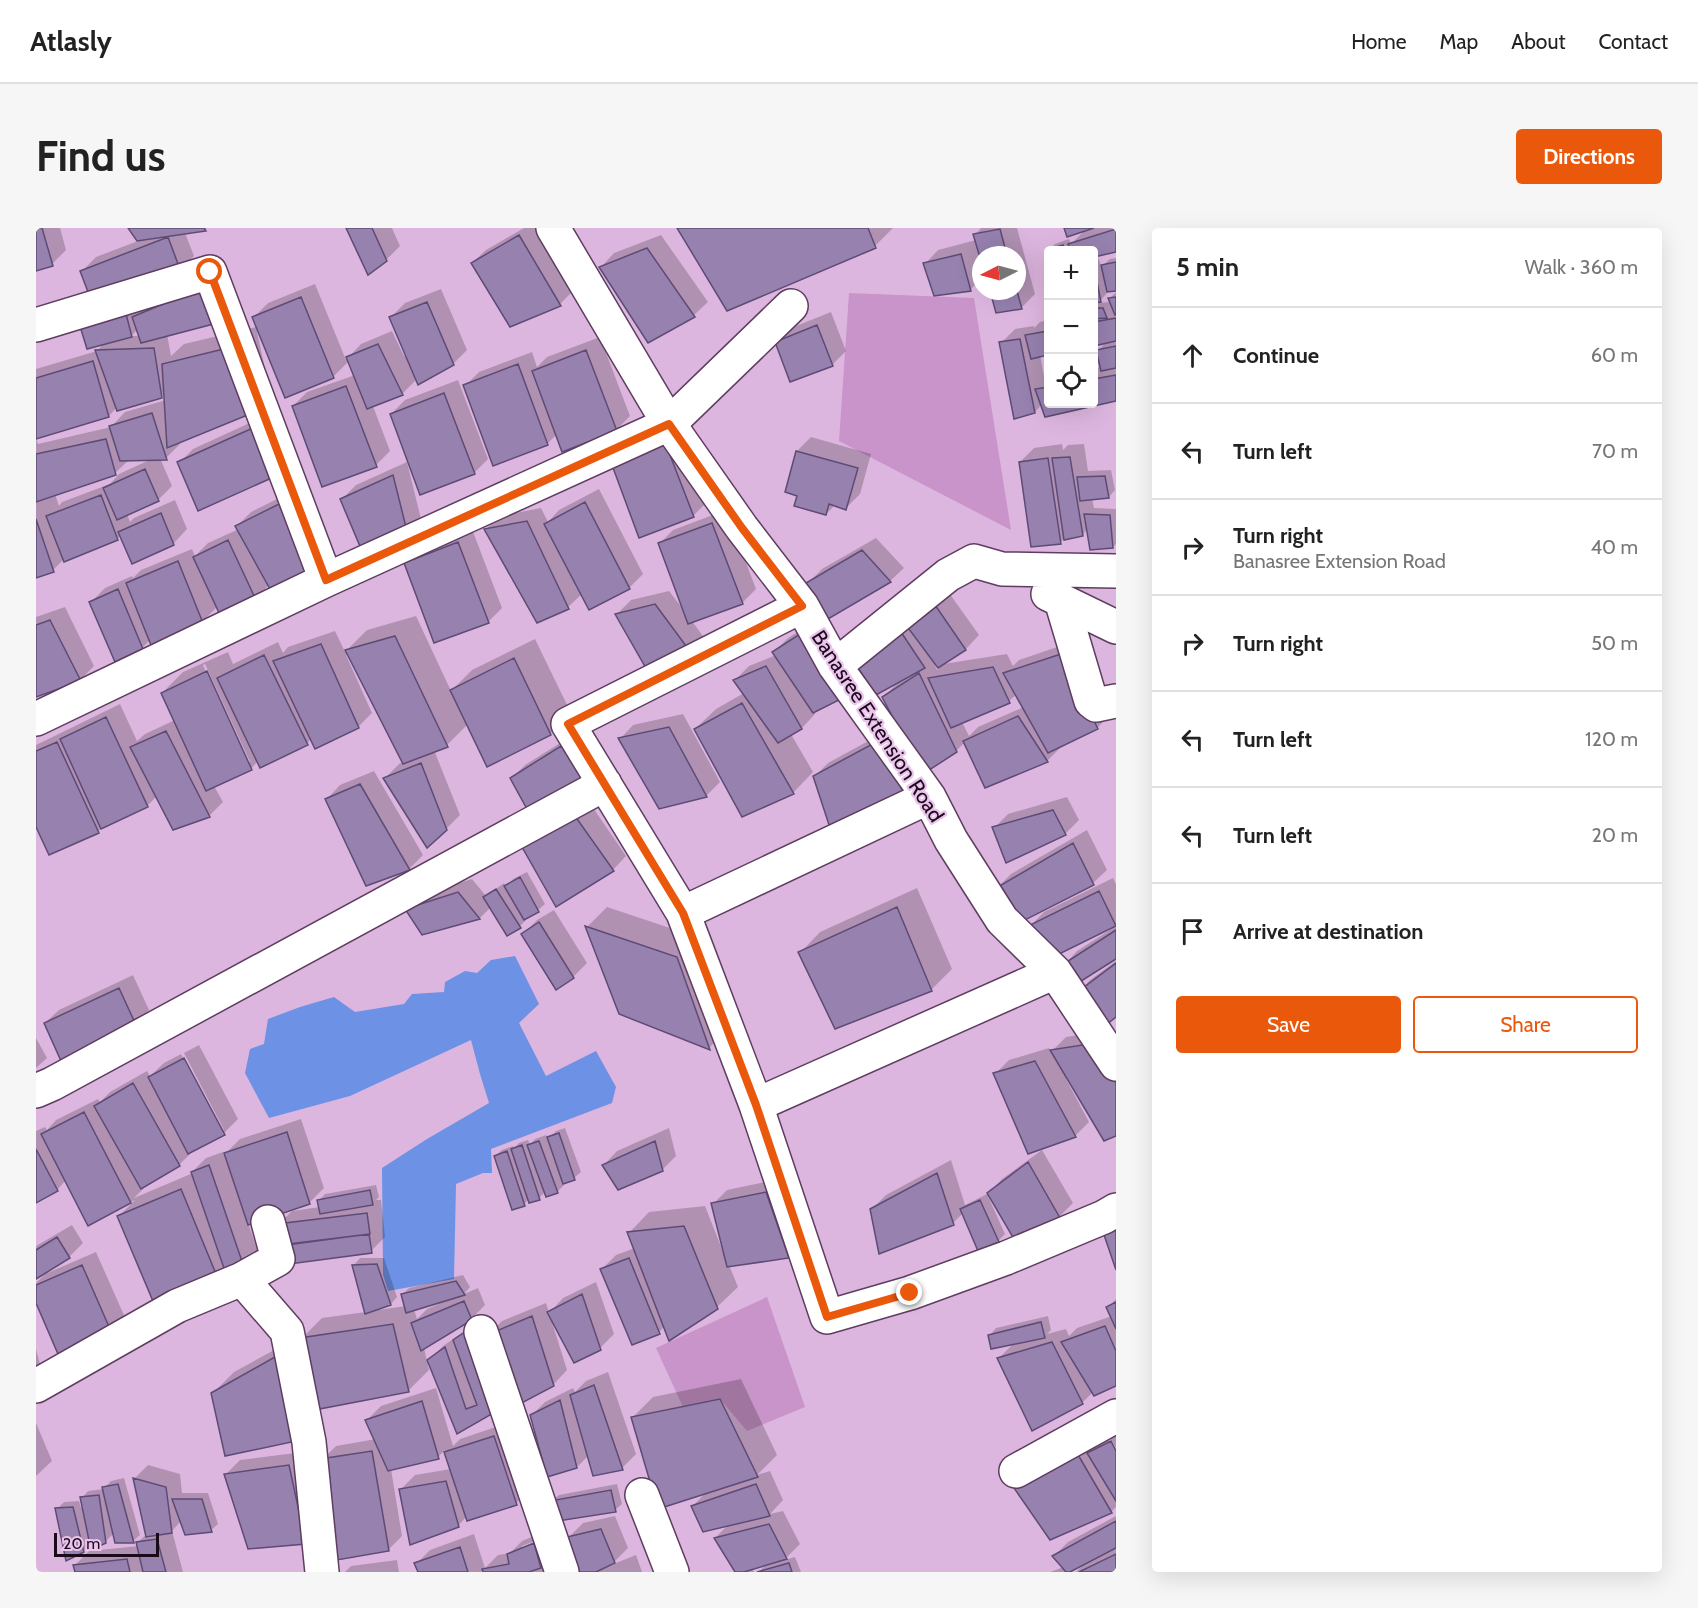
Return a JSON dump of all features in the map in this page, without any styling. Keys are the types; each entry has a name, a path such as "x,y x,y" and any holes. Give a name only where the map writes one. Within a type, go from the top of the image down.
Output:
{"street":[{"name":"Banasree Extension Road","path":"553,228 669,424 742,528 802,606 834,666 929,797 951,840 1002,920 1055,972 1116,1064"},
{"path":"36,325 210,272 326,580"},
{"path":"36,719 326,580 669,424 791,306"},
{"path":"834,666 948,575 974,561 1002,569 1116,627"},
{"path":"1002,569 1116,572"},
{"path":"1061,600 1091,701 1096,705 1116,701"},
{"path":"802,606 568,724 683,913 756,1105 827,1317 910,1293 1006,1258 1116,1210"},
{"path":"36,1091 157,1028 605,784"},
{"path":"683,913 929,797"},
{"path":"756,1105 1055,972"},
{"path":"36,1386 177,1306 242,1279 278,1259 268,1222"},
{"path":"242,1279 287,1331 309,1442 322,1572"},
{"path":"481,1332 562,1572"},
{"path":"1016,1471 1116,1416"},
{"path":"642,1495 672,1572"}],"shaded area":[{"path":"849,293 972,298 974,300 1011,530 839,441"},
{"path":"767,1297 805,1407 747,1431 720,1399 683,1407 656,1348"}],"water":[{"path":"515,956 539,1004 519,1023 546,1076 596,1051 616,1087 612,1103 491,1149 492,1173 483,1173 456,1184 454,1279 388,1291 383,1275 382,1168 489,1103 471,1040 350,1096 269,1118 245,1073 250,1049 264,1044 268,1019 300,1007 334,997 355,1012 404,1004 412,994 444,992 445,982 465,971 477,973 491,960"}],"building":[{"path":"36,228 42,228 53,266 36,271"},
{"path":"128,228 204,228 206,231 137,241"},
{"path":"346,228 372,228 387,261 368,275"},
{"path":"677,228 868,228 876,248 727,311"},
{"path":"1064,228 1094,228 1067,237"},
{"path":"1000,229 1005,246 977,246 973,234"},
{"path":"1116,229 1116,252 1098,256 1098,246 1069,246 1068,244"},
{"path":"519,235 561,306 510,327 471,263"},
{"path":"168,237 181,272 93,305 80,271"},
{"path":"647,248 695,317 648,343 599,267"},
{"path":"961,254 971,291 934,296 923,263"},
{"path":"1116,262 1116,291 1107,292 1101,265"},
{"path":"1098,287 1101,302 1098,302"},
{"path":"199,289 225,321 141,343 132,317"},
{"path":"301,297 334,378 285,398 252,317"},
{"path":"1116,297 1116,315 1115,315 1108,298"},
{"path":"992,300 1020,300 1022,309 996,313"},
{"path":"427,302 454,365 418,385 389,317"},
{"path":"1098,308 1103,308 1107,318 1098,319"},
{"path":"125,310 132,337 87,349 79,323"},
{"path":"1116,318 1116,341 1098,345 1098,321"},
{"path":"817,325 833,366 790,382 775,342"},
{"path":"1044,332 1044,356 1031,359 1025,335"},
{"path":"1020,339 1035,413 1014,419 999,342"},
{"path":"378,344 403,395 367,409 346,357"},
{"path":"236,346 250,414 167,448 162,364"},
{"path":"1116,346 1116,368 1101,371 1098,350"},
{"path":"154,348 162,398 117,411 95,350"},
{"path":"586,350 617,431 562,452 532,371"},
{"path":"93,361 109,417 36,439 36,378"},
{"path":"518,364 548,445 493,466 463,385"},
{"path":"1116,375 1116,401 1098,405 1098,378"},
{"path":"346,386 377,467 322,487 292,406"},
{"path":"1044,388 1044,408 1085,408 1045,417 1035,389"},
{"path":"444,393 475,474 420,495 390,414"},
{"path":"152,413 167,460 120,461 109,426"},
{"path":"255,427 276,476 198,511 177,462"},
{"path":"663,437 694,517 639,538 609,457"},
{"path":"106,439 116,475 36,502 36,454"},
{"path":"796,451 858,468 846,510 829,504 826,515 794,506 797,496 785,492"},
{"path":"1070,457 1083,536 1064,540 1052,458"},
{"path":"1048,458 1061,544 1031,547 1019,462"},
{"path":"145,469 159,501 117,520 103,488"},
{"path":"393,475 408,535 362,551 340,499"},
{"path":"1105,476 1109,498 1080,501 1077,477"},
{"path":"101,495 118,540 64,562 46,516"},
{"path":"585,502 630,589 589,610 544,524"},
{"path":"281,503 314,568 270,589 235,526"},
{"path":"161,513 174,545 132,564 118,532"},
{"path":"1084,514 1110,515 1113,548 1090,550"},
{"path":"36,519 54,572 36,578"},
{"path":"527,521 569,609 537,623 484,529"},
{"path":"712,523 743,604 688,624 658,543"},
{"path":"228,540 256,600 221,617 193,557"},
{"path":"458,542 489,623 434,643 404,563"},
{"path":"862,550 891,582 828,619 806,583"},
{"path":"178,561 203,623 151,645 126,583"},
{"path":"118,589 143,649 115,662 89,602"},
{"path":"933,602 966,650 938,668 903,621"},
{"path":"655,604 692,654 651,677 615,614"},
{"path":"50,620 81,681 36,697 36,625"},
{"path":"897,626 925,668 876,695 850,656"},
{"path":"803,632 841,699 813,713 772,652"},
{"path":"395,636 448,747 403,764 345,650"},
{"path":"321,644 359,728 315,749 273,661"},
{"path":"1061,654 1098,729 1048,753 1003,673"},
{"path":"264,655 308,745 260,768 217,678"},
{"path":"514,658 551,735 487,767 450,690"},
{"path":"766,666 802,729 778,743 733,680"},
{"path":"993,667 1010,703 951,728 928,678"},
{"path":"207,671 252,770 206,791 161,693"},
{"path":"919,673 957,752 923,774 882,697"},
{"path":"742,703 794,794 742,817 694,729"},
{"path":"1018,716 1048,762 985,788 963,741"},
{"path":"106,717 148,807 101,829 60,739"},
{"path":"669,727 707,797 659,809 618,738"},
{"path":"166,731 210,817 173,830 130,747"},
{"path":"878,741 906,798 834,840 813,776"},
{"path":"57,742 99,833 49,855 36,827 36,751"},
{"path":"561,746 593,784 527,809 510,778"},
{"path":"421,763 447,830 427,848 383,778"},
{"path":"360,784 410,870 366,886 325,799"},
{"path":"570,809 614,871 556,907 518,840"},
{"path":"1053,810 1066,835 1006,863 992,827"},
{"path":"1073,843 1094,885 1013,926 996,888"},
{"path":"520,877 539,912 524,920 504,886"},
{"path":"496,889 521,928 507,936 483,897"},
{"path":"1099,891 1116,926 1045,961 1028,926"},
{"path":"458,892 480,919 422,935 405,909"},
{"path":"897,907 932,991 835,1029 798,952"},
{"path":"539,922 574,978 556,990 521,934"},
{"path":"585,926 677,957 710,1050 619,1014"},
{"path":"1116,930 1116,959 1075,985 1062,965"},
{"path":"1116,963 1116,1017 1101,1029 1075,994"},
{"path":"119,988 136,1025 61,1061 44,1023"},
{"path":"1089,1044 1116,1083 1116,1136 1104,1141 1050,1050"},
{"path":"184,1058 225,1135 188,1154 148,1077"},
{"path":"1035,1061 1076,1137 1028,1154 993,1073"},
{"path":"133,1083 180,1166 141,1189 94,1106"},
{"path":"84,1112 131,1203 88,1226 41,1134"},
{"path":"287,1132 310,1204 248,1225 224,1153"},
{"path":"559,1133 575,1180 563,1184 547,1137"},
{"path":"539,1141 558,1193 546,1197 527,1145"},
{"path":"655,1141 663,1171 618,1190 602,1165"},
{"path":"522,1145 540,1200 529,1203 511,1149"},
{"path":"36,1149 58,1191 36,1203"},
{"path":"507,1151 525,1206 512,1210 494,1156"},
{"path":"1028,1162 1060,1218 1018,1246 987,1193"},
{"path":"209,1165 245,1270 227,1277 191,1172"},
{"path":"937,1173 954,1225 879,1254 870,1209"},
{"path":"181,1189 221,1286 158,1313 117,1216"},
{"path":"370,1190 373,1205 320,1214 317,1200"},
{"path":"766,1192 789,1258 727,1267 711,1203"},
{"path":"980,1200 999,1242 978,1251 960,1209"},
{"path":"367,1213 370,1234 280,1245 277,1224"},
{"path":"1116,1225 1116,1270 1102,1229"},
{"path":"684,1226 718,1309 669,1341 627,1232"},
{"path":"369,1234 372,1253 282,1265 279,1246"},
{"path":"57,1237 70,1258 36,1279 36,1250"},
{"path":"629,1258 660,1334 632,1345 600,1269"},
{"path":"377,1264 391,1305 365,1314 352,1265"},
{"path":"82,1265 114,1338 61,1361 36,1303 36,1285"},
{"path":"456,1281 465,1295 406,1313 401,1294"},
{"path":"582,1294 601,1350 574,1363 547,1312"},
{"path":"464,1301 472,1320 421,1351 411,1323"},
{"path":"1116,1302 1116,1329 1106,1307"},
{"path":"532,1316 554,1386 516,1406 487,1335"},
{"path":"1041,1322 1045,1338 991,1349 988,1335"},
{"path":"393,1324 409,1392 314,1410 300,1338"},
{"path":"1105,1326 1116,1351 1116,1386 1094,1396 1061,1342"},
{"path":"472,1327 497,1411 457,1434 427,1360 445,1347 466,1409 477,1405 453,1340"},
{"path":"1052,1342 1083,1404 1032,1431 997,1358"},
{"path":"282,1353 301,1440 225,1456 211,1393"},
{"path":"594,1385 623,1470 593,1476 570,1395"},
{"path":"720,1399 758,1477 658,1509 631,1417"},
{"path":"560,1400 577,1468 547,1477 530,1415"},
{"path":"422,1401 439,1459 388,1471 365,1420"},
{"path":"494,1436 517,1505 467,1521 444,1452"},
{"path":"1111,1441 1116,1451 1116,1501 1087,1453"},
{"path":"372,1451 389,1551 337,1560 320,1459"},
{"path":"1077,1453 1112,1513 1050,1540 1014,1488"},
{"path":"289,1465 306,1544 248,1549 224,1474"},
{"path":"133,1478 166,1487 172,1533 146,1537"},
{"path":"446,1481 459,1527 410,1545 399,1489"},
{"path":"118,1484 134,1543 115,1543 102,1487"},
{"path":"756,1484 770,1516 703,1532 691,1506"},
{"path":"611,1490 616,1512 558,1521 550,1501"},
{"path":"99,1495 106,1543 91,1550 80,1497"},
{"path":"172,1499 202,1499 212,1532 185,1535"},
{"path":"73,1507 84,1552 66,1561 55,1508"},
{"path":"1116,1521 1116,1548 1070,1572 1066,1572 1052,1556"},
{"path":"769,1524 787,1559 744,1572 735,1572 714,1538"},
{"path":"601,1529 615,1563 596,1572 576,1572 567,1537"},
{"path":"157,1539 166,1572 143,1572 136,1542"},
{"path":"534,1543 541,1568 529,1572 483,1572 482,1569 509,1564 507,1554"},
{"path":"460,1547 468,1572 418,1572 414,1563"},
{"path":"1116,1554 1116,1572 1079,1572"},
{"path":"127,1559 130,1572 75,1572 73,1565"},
{"path":"789,1563 792,1572 757,1572"}],"route":[{"path":"210,272 326,580 669,424 742,528 802,606 568,724 683,913 756,1105 827,1317 910,1293"}]}
